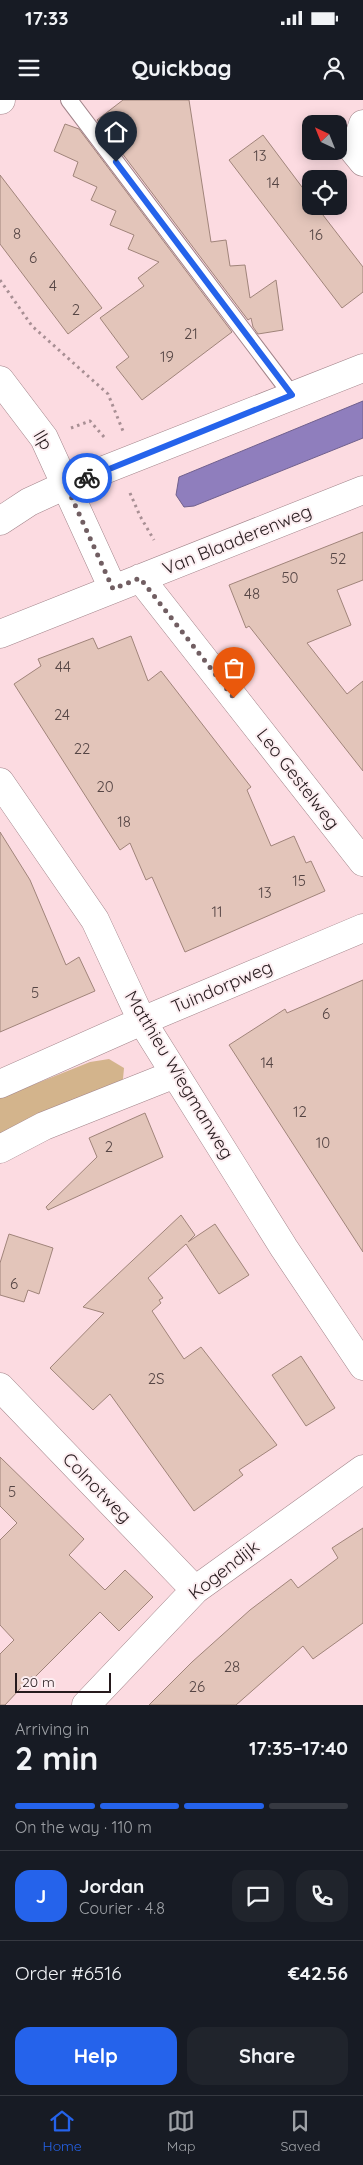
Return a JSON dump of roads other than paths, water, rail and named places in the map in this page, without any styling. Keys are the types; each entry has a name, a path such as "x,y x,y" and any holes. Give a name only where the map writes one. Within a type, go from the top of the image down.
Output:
{"street":[{"path":"363,124 354,150 363,162"},
{"path":"0,521 29,502 66,485 363,368"},
{"name":"Ilp","path":"0,380 44,438 113,589"},
{"name":"Van Blaaderenweg","path":"0,634 363,490"},
{"name":"Leo Gestelweg","path":"140,578 363,862"},
{"name":"Matthieu Wiegmanweg","path":"0,782 95,920 142,1020 284,1248 363,1366"},
{"name":"Tuindorpweg","path":"0,1084 142,1020 363,928"},
{"path":"0,1148 44,1126 175,1074"},
{"name":"Colnotweg","path":"0,1387 195,1590"},
{"name":"Kogendijk","path":"86,1705 195,1590 361,1476"}],"lane":[{"path":"69,100 292,395"}]}
